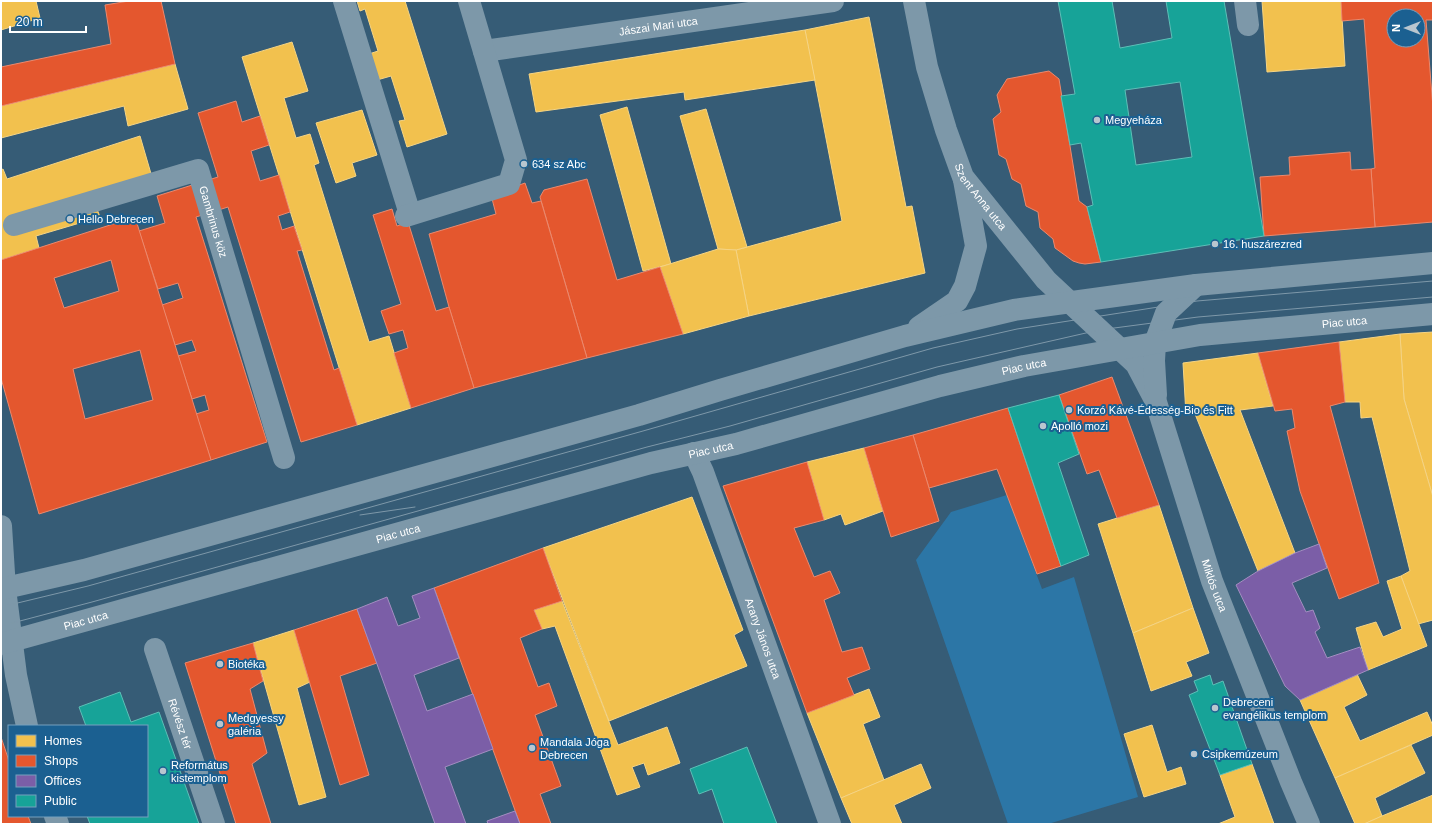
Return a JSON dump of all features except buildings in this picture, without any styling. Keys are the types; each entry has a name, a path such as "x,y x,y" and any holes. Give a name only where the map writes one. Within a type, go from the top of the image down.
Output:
{"street":[{"path":"344,1 408,215 509,184 516,160 469,1"},
{"name":"Jászai Mari utca","path":"484,51 833,1"},
{"name":"Szent Anna utca","path":"914,1 927,66 946,130 963,177 1046,280 1099,330 1122,349"},
{"path":"1245,1 1248,25"},
{"name":"Gambrinus köz","path":"14,225 198,170 284,458"},
{"path":"905,336 957,301 965,286 976,246 963,177"},
{"path":"3,589 84,570 639,416 720,390 905,336 1014,310 1196,285 1433,263"},
{"path":"1156,402 1154,361 1155,343 1166,313 1196,285"},
{"name":"Piac utca","path":"7,643 651,463 736,444 940,386 1024,366 1200,335 1433,314"},
{"name":"Miklós utca","path":"1122,349 1136,364 1156,402 1212,581 1309,824"},
{"name":"Arany János utca","path":"694,453 706,480 830,824"},
{"path":"1,526 3,589 7,643 16,675 27,725"},
{"name":"Révész tér","path":"155,649 212,818"}],"shaded area":[{"path":"1007,495 1042,589 1074,577 1138,797 1048,824 1008,824 916,560 951,512"}],"tram line":[{"path":"1,607 88,586 643,431 933,348 1017,329 1197,301 1433,281"},
{"path":"1,626 647,447 730,426 937,367 1099,330 1198,317 1433,297"},
{"path":"360,515 415,507"}],"place":[{"name":"Megyeháza","path":"1097,120"},
{"name":"634 sz Abc","path":"524,164"},
{"name":"Hello Debrecen","path":"70,219"},
{"name":"16. huszárezred","path":"1215,244"},
{"name":"Korzó Kávé-Édesség-Bio és Fitt","path":"1069,410"},
{"name":"Apolló mozi","path":"1043,426"},
{"name":"Biotéka","path":"220,664"},
{"name":"Debreceni evangélikus templom","path":"1215,708"},
{"name":"Medgyessy galéria","path":"220,724"},
{"name":"Mandala Jóga Debrecen","path":"532,748"},
{"name":"Csipkemúzeum","path":"1194,754"},
{"name":"Református kistemplom","path":"163,771"}]}
